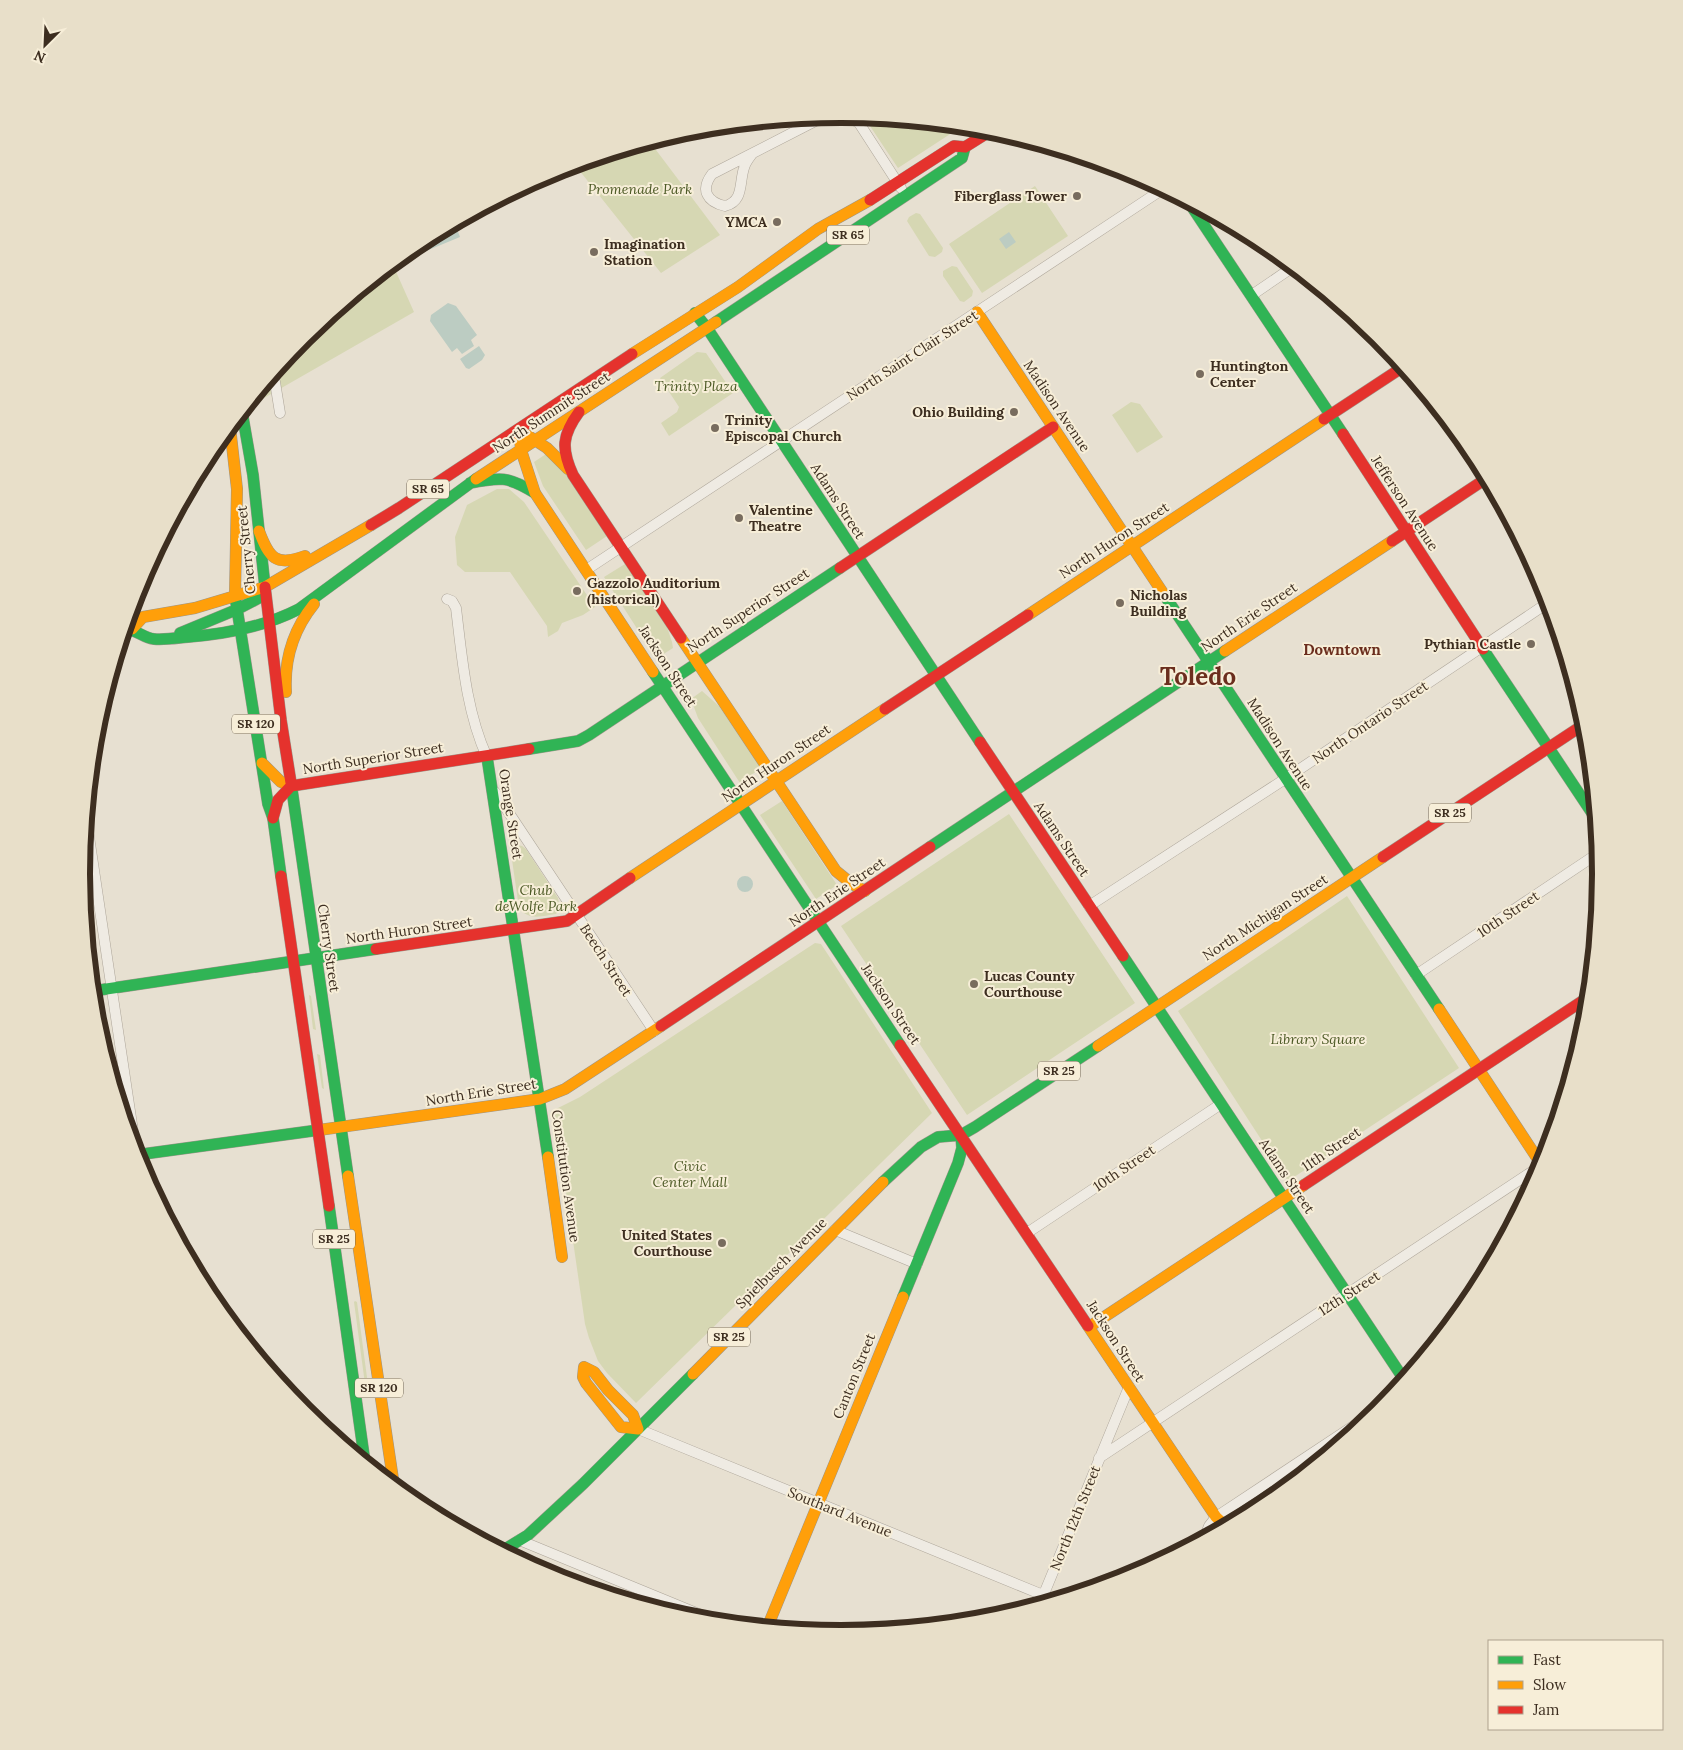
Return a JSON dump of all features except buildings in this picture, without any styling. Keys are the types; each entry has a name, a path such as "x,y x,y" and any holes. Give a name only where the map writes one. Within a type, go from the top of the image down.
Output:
{"street":[{"path":"752,154 744,166 741,188 735,201 725,206 718,205 711,200 707,194 706,187 707,181 712,174 809,124"},
{"path":"859,124 906,195"},
{"name":"North Summit Street","path":"133,626 142,617 177,612 265,587 399,508 738,287 818,229 898,183 954,146 965,147 981,137"},
{"name":"North Summit Street","path":"131,630 152,639 198,637 269,624 299,610 335,581 470,483 962,158 965,147"},
{"name":"North Saint Clair Street","path":"586,570 1157,193"},
{"path":"851,211 861,217 861,226"},
{"name":"Jefferson Avenue","path":"1196,213 1331,415 1405,532 1590,808"},
{"path":"784,254 786,265 798,268"},
{"path":"1252,295 1288,271"},
{"name":"Madison Avenue","path":"977,312 1285,779 1538,1158"},
{"name":"Adams Street","path":"694,314 707,328 1402,1376"},
{"name":"North Huron Street","path":"99,990 562,923 577,915 741,804 1398,370"},
{"path":"275,382 280,413"},
{"name":"Jackson Street","path":"573,475 564,454 564,443 570,424 580,411"},
{"name":"Cherry Street","path":"243,420 253,476 281,720 393,1477"},
{"name":"North Superior Street","path":"272,818 282,792 291,786 487,757 578,741 1053,427"},
{"name":"Jackson Street","path":"519,429 547,448 573,475 836,871 852,884 865,891"},
{"name":"Jackson Street","path":"519,429 521,450 535,493 1153,1424 1216,1517 1222,1523"},
{"name":"Cherry Street","path":"231,437 237,489 235,596 268,804 272,818 319,1130 364,1455"},
{"name":"Jackson Street","path":"470,483 501,477 520,483 535,493"},
{"name":"North Erie Street","path":"144,1155 540,1099 565,1089 1481,482"},
{"path":"259,532 268,551 275,558 283,562 292,561 335,546"},
{"path":"285,739 288,721 285,680 287,657 303,619 335,581"},
{"path":"168,638 238,609 259,598 265,587"},
{"name":"Orange Street","path":"447,599 452,601 456,608 472,709 481,744 487,757 540,1099"},
{"name":"North Ontario Street","path":"1089,906 1285,779 1543,606"},
{"name":"North Michigan Street","path":"960,1134 975,1127 1579,728"},
{"name":"North Superior Street","path":"262,763 281,782 291,786"},
{"name":"Beech Street","path":"492,788 654,1031"},
{"path":"91,849 131,1120"},
{"name":"10th Street","path":"1416,975 1592,857"},
{"name":"11th Street","path":"1089,1327 1582,1001"},
{"name":"Constitution Avenue","path":"540,1099 562,1257"},
{"name":"10th Street","path":"1027,1233 1221,1104"},
{"name":"Spielbusch Avenue","path":"507,1548 541,1524 906,1159 938,1137 960,1134"},
{"name":"Canton Street","path":"769,1623 960,1157 962,1148 960,1134"},
{"name":"12th Street","path":"1153,1424 1531,1173"},
{"path":"835,1230 917,1264"},
{"path":"584,1367 594,1372 608,1390 633,1415 638,1429 621,1427 613,1418 586,1383 583,1377 584,1367"},
{"name":"North 12th Street","path":"1042,1599 1129,1388"},
{"name":"North 12th Street","path":"1099,1458 1153,1424"},
{"name":"Southard Avenue","path":"638,1429 1044,1595"},
{"path":"1207,1531 1216,1517 1347,1431"},
{"path":"519,1540 693,1612"}],"green space":[{"path":"869,124 953,132 898,168"},
{"name":"Promenade Park","path":"654,147 720,235 661,273 580,171"},
{"path":"1035,186 1068,236 982,293 949,244"},
{"path":"916,213 920,214 943,248 942,252 935,257 929,256 907,221 909,217"},
{"path":"952,266 957,267 973,291 972,296 964,302 960,301 943,276 943,271"},
{"path":"396,271 414,312 259,401 310,344 346,310"},
{"name":"Trinity Plaza","path":"697,352 706,353 733,393 669,436 661,423 677,412 679,407 660,378"},
{"path":"1131,402 1140,404 1163,437 1137,453 1112,415"},
{"path":"546,454 569,477 607,536 586,550 543,486 534,462"},
{"path":"497,489 509,489 524,502 595,607 583,615 562,623 558,631 548,637 547,626 510,572 465,572 457,565 455,537 467,505"},
{"path":"625,564 666,624 673,648 662,655 645,641 604,577"},
{"path":"702,691 719,706 761,768 740,783 698,718 691,699"},
{"path":"782,801 837,885 816,899 760,815"},
{"path":"1009,814 1135,1003 967,1115 841,926"},
{"name":"Chub deWolfe Park","path":"517,845 526,849 558,898 560,909 556,914 531,916 519,908 511,853"},
{"name":"Library Square","path":"1347,896 1459,1068 1288,1181 1178,1011"},
{"name":"Civic Center Mall","path":"815,943 821,944 932,1113 636,1403 598,1361 585,1324 555,1116 556,1109 580,1097"},
{"path":"309,995 311,996 316,1030 313,1029"},
{"path":"317,1054 320,1055 324,1089 322,1088"},
{"path":"355,1301 357,1302 368,1385 365,1384"}],"shaded area":[{"path":"457,230 460,237 418,254"},
{"path":"1009,232 1016,242 1006,249 999,239"},
{"path":"448,303 456,306 477,335 471,340 474,346 462,354 457,348 452,352 430,321 431,315"},
{"path":"479,346 485,355 482,360 469,369 466,368 460,359"},
{"path":"745,876 751,878 753,884 751,890 745,892 739,890 737,884 739,878"}],"traffic: fast":[{"path":"716,322 962,158 965,147"},
{"path":"1196,213 1343,434"},
{"path":"695,313 707,328 980,742"},
{"path":"243,420 253,475 265,587"},
{"path":"131,630 150,638 158,639 203,636 259,625 286,615 299,609 476,479"},
{"path":"470,483 504,479 518,483 535,493"},
{"path":"529,749 578,741 589,735 840,568"},
{"path":"180,633 238,609 259,598 263,591"},
{"path":"235,596 268,804 273,818 281,876"},
{"path":"1165,596 1439,1009"},
{"path":"1483,649 1590,809"},
{"path":"930,847 1225,651"},
{"path":"653,672 900,1045"},
{"path":"487,757 548,1157"},
{"path":"291,783 348,1176"},
{"path":"99,990 376,949"},
{"path":"1123,956 1402,1376"},
{"path":"883,1182 921,1147 938,1137 961,1135 1098,1046"},
{"path":"144,1154 319,1130"},
{"path":"903,1297 958,1163 962,1148 961,1135"},
{"path":"329,1206 364,1455"},
{"path":"507,1548 528,1535 583,1484 693,1374"}],"traffic: slow":[{"path":"632,354 738,287 818,229 870,200"},
{"path":"977,312 1165,596"},
{"path":"476,479 716,322"},
{"path":"1028,615 1324,419"},
{"path":"519,429 521,450 535,493 653,672"},
{"path":"527,435 547,448 568,469"},
{"path":"231,437 237,489 235,596"},
{"path":"132,629 143,617 195,608 265,587 371,525"},
{"path":"259,531 266,548 275,558 287,561 305,556"},
{"path":"1225,651 1392,541"},
{"path":"286,692 288,656 291,645 300,624 314,604"},
{"path":"681,638 836,871 852,884 865,891"},
{"path":"630,878 885,709"},
{"path":"262,763 281,782 291,786"},
{"path":"1098,1046 1383,857"},
{"path":"1439,1009 1538,1159"},
{"path":"319,1130 540,1099 565,1089 661,1026"},
{"path":"548,1157 562,1257"},
{"path":"348,1176 393,1477"},
{"path":"693,1374 883,1182"},
{"path":"1089,1327 1304,1185"},
{"path":"769,1623 903,1297"},
{"path":"1088,1326 1216,1517 1222,1523"},
{"path":"584,1367 594,1372 608,1390 633,1415 638,1429 621,1427 586,1383 583,1377 584,1367"}],"traffic: jam":[{"path":"870,200 954,146 965,147 981,137"},
{"path":"371,525 632,354"},
{"path":"1324,419 1398,370"},
{"path":"579,412 569,428 565,442 566,457 573,475 681,638"},
{"path":"840,568 1053,427"},
{"path":"1343,434 1483,649"},
{"path":"1392,541 1481,482"},
{"path":"265,587 281,720 291,783"},
{"path":"885,709 1028,615"},
{"path":"1383,857 1579,728"},
{"path":"980,742 1123,956"},
{"path":"273,818 278,800 291,786 529,749"},
{"path":"661,1026 930,847"},
{"path":"281,876 329,1206"},
{"path":"376,949 567,921 630,878"},
{"path":"1304,1185 1582,1001"},
{"path":"900,1045 1088,1326"}],"place":[{"name":"Fiberglass Tower","path":"1077,196"},
{"name":"YMCA","path":"777,222"},
{"name":"Imagination Station","path":"594,252"},
{"name":"Huntington Center","path":"1200,374"},
{"name":"Ohio Building","path":"1014,412"},
{"name":"Trinity Episcopal Church","path":"715,428"},
{"name":"Valentine Theatre","path":"739,518"},
{"name":"Gazzolo Auditorium (historical)","path":"577,591"},
{"name":"Nicholas Building","path":"1120,603"},
{"name":"Pythian Castle","path":"1531,644"},
{"name":"Lucas County Courthouse","path":"974,984"},
{"name":"United States Courthouse","path":"722,1243"}],"district":[{"name":"Downtown","path":"1342,650"},
{"name":"Toledo","path":"1198,677"}]}
